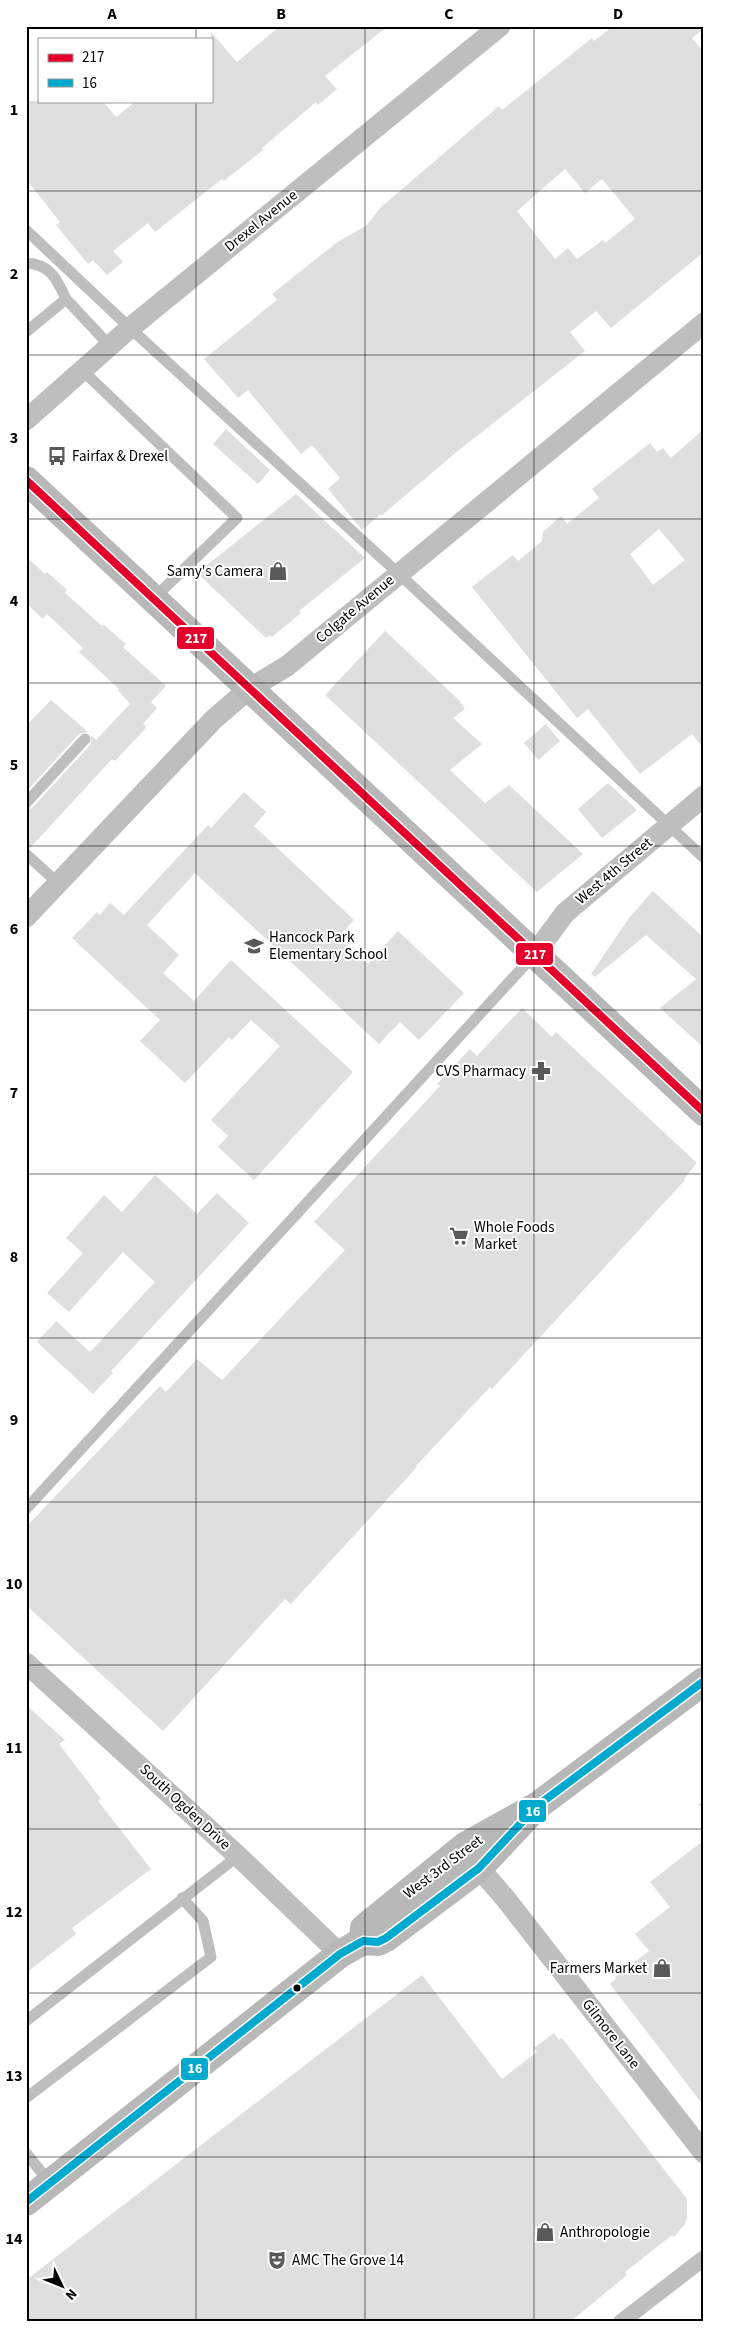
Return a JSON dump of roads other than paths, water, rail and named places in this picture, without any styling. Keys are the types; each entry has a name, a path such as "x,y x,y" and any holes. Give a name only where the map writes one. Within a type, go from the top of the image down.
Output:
{"main road":[{"path":"26,480 704,1112"},
{"name":"West 3rd Street","path":"26,2202 351,1948 364,1928 465,1846 537,1806 704,1681"},
{"name":"West 3rd Street","path":"351,1948 378,1942 386,1938 479,1868 537,1806"}],"street":[{"name":"Drexel Avenue","path":"26,420 130,328 500,26"},
{"name":"Colgate Avenue","path":"26,917 214,719 249,688 287,666 704,322"},
{"name":"West 4th Street","path":"534,955 565,914 704,796"},
{"name":"South Ogden Drive","path":"26,1662 238,1856 351,1948"},
{"name":"Gilmore Lane","path":"479,1868 505,1898 704,2153"},
{"path":"621,2322 704,2258"}],"lane":[{"path":"26,230 704,858"},
{"path":"26,263 39,264 57,279 66,299 110,346"},
{"path":"57,279 68,269"},
{"path":"26,332 66,299"},
{"path":"82,370 237,518 153,599"},
{"path":"26,803 85,739"},
{"path":"26,854 58,883"},
{"path":"26,1509 534,955"},
{"path":"26,2021 238,1856"},
{"path":"26,2098 210,1957 203,1920 182,1898"},
{"path":"26,2153 50,2184"}],"place":[{"name":"Fairfax & Drexel","path":"57,456"},
{"name":"Samy's Camera","path":"278,571"},
{"name":"Hancock Park Elementary School","path":"254,946"},
{"name":"CVS Pharmacy","path":"541,1071"},
{"name":"Whole Foods Market","path":"459,1236"},
{"name":"Farmers Market","path":"662,1968"},
{"name":"Anthropologie","path":"545,2232"},
{"name":"AMC The Grove 14","path":"277,2260"}]}
